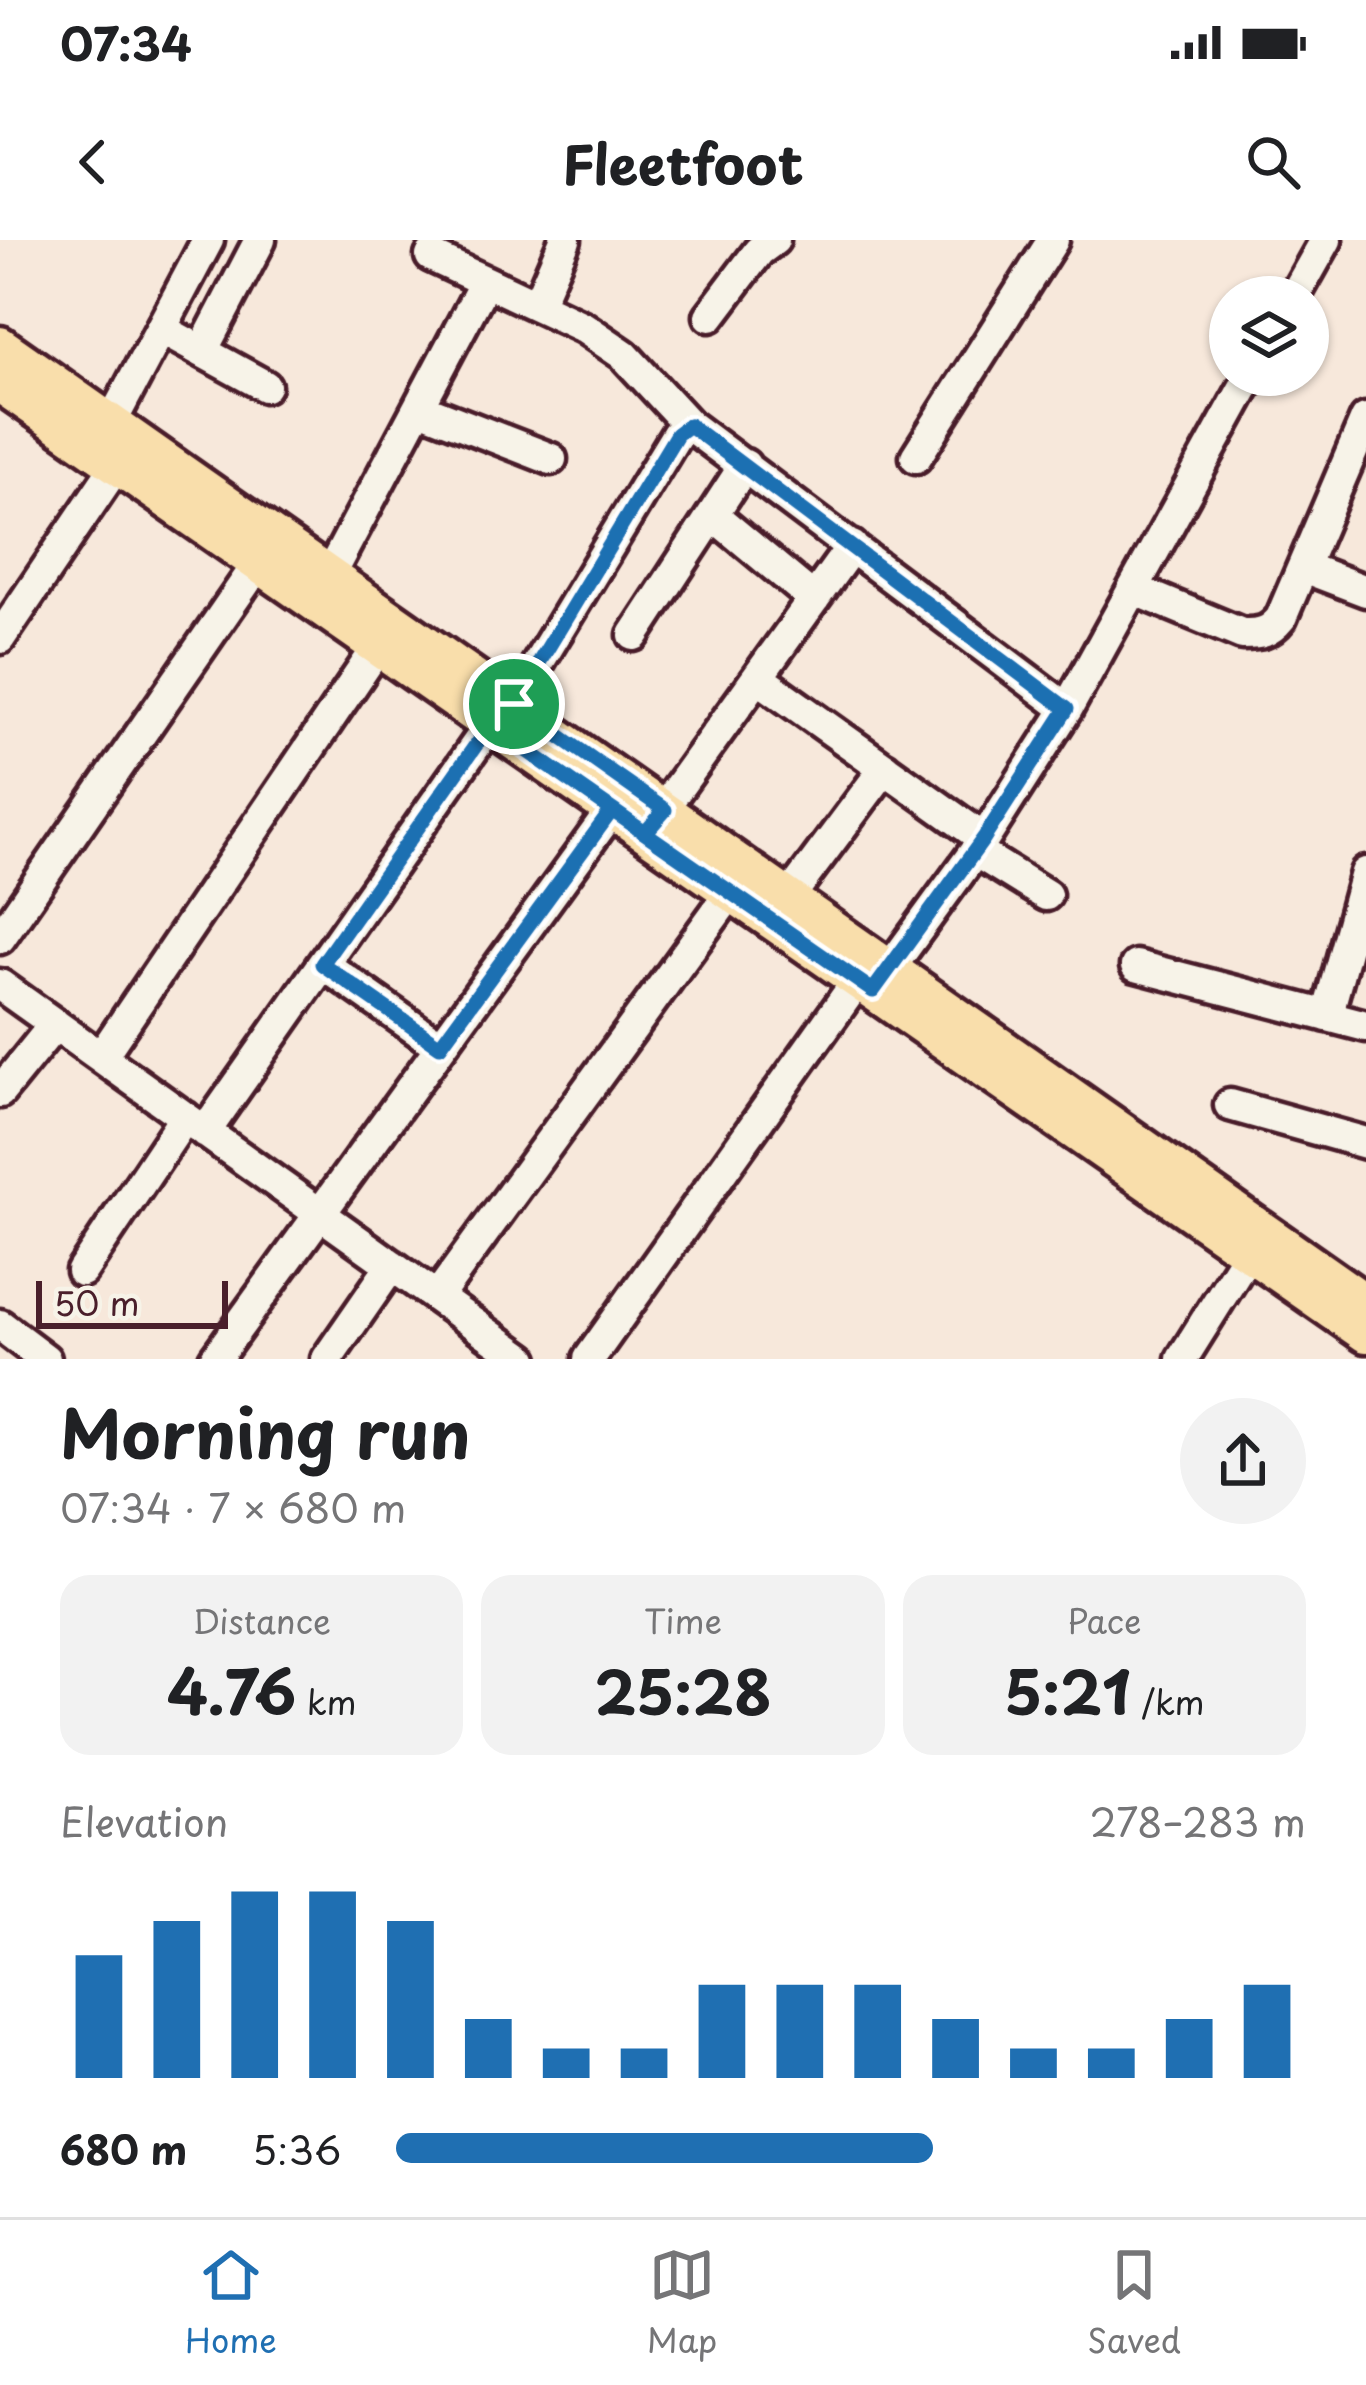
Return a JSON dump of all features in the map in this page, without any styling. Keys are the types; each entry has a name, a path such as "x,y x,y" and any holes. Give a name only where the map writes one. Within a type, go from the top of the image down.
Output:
{"main road":[{"path":"0,345 330,574 612,810 655,821 730,892 874,980 1366,1303"},
{"path":"0,384 378,647 502,714 655,821 789,897 874,980 1366,1334"}],"street":[{"path":"112,421 208,240"},
{"path":"537,305 565,240"},
{"path":"710,316 759,250 774,240"},
{"path":"916,458 1053,240"},
{"path":"1306,276 1326,240"},
{"path":"202,351 252,243"},
{"path":"431,256 583,327 624,355 689,425 1067,709"},
{"path":"330,574 485,281"},
{"path":"161,329 265,386"},
{"path":"589,1359 980,845 1067,709 1239,396"},
{"path":"419,408 551,459"},
{"path":"1133,589 1242,634 1273,629 1366,419"},
{"path":"82,1271 322,964 502,714 677,434 689,425"},
{"path":"634,634 746,465"},
{"path":"0,638 116,466"},
{"path":"713,515 814,599"},
{"path":"655,821 852,546"},
{"path":"0,938 258,564"},
{"path":"1303,567 1366,591"},
{"path":"101,1057 378,647"},
{"path":"758,678 885,769 1046,895"},
{"path":"789,897 885,769"},
{"path":"215,1359 612,810"},
{"path":"1327,1016 1366,873"},
{"path":"437,1298 730,892"},
{"path":"322,964 440,1046"},
{"path":"1136,966 1366,1026"},
{"path":"0,985 514,1356"},
{"path":"0,1092 55,1024"},
{"path":"1230,1105 1366,1143"},
{"path":"1182,1359 1249,1252"},
{"path":"327,1359 392,1265"},
{"path":"0,1325 45,1359"}],"route":[{"path":"514,704 665,810 645,833 612,810 440,1046 322,964 490,725 612,810 645,833 873,991 984,838 1067,709 689,425 677,434 514,704"}]}
